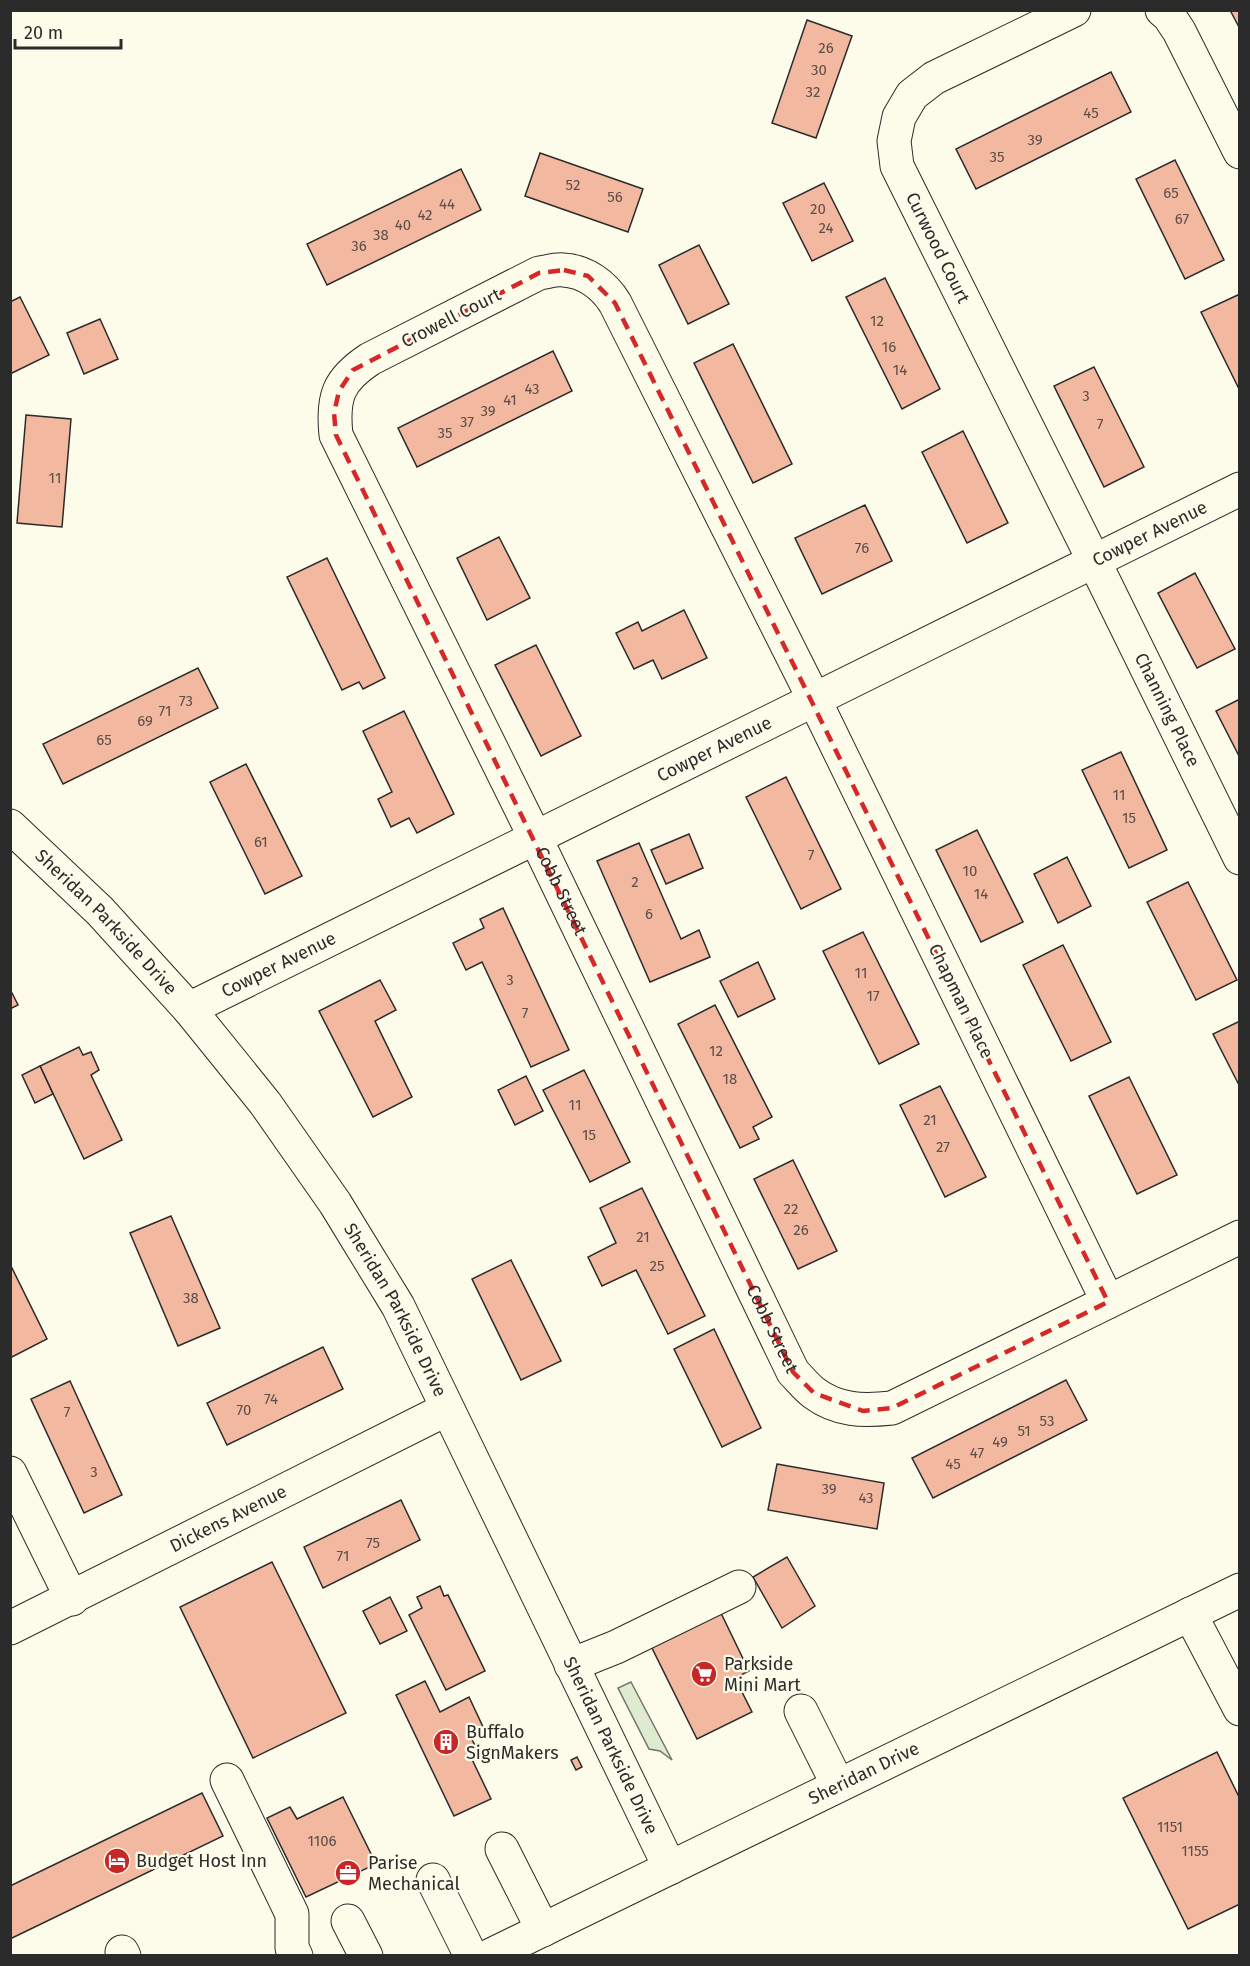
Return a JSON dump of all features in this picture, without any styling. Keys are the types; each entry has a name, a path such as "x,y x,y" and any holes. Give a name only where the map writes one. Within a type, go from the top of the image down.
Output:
{"street":[{"name":"Curwood Court","path":"1074,10 934,78 912,95 899,117 894,141 897,166 1094,561"},
{"path":"1162,10 1179,31 1239,152"},
{"name":"Crowell Court","path":"535,837 336,435 334,413 339,391 353,370 370,359 539,273 564,270 588,276 609,293 814,699"},
{"name":"Cowper Avenue","path":"189,1009 1239,489"},
{"name":"Channing Place","path":"1094,561 1239,858"},
{"name":"Chapman Place","path":"814,699 1108,1302"},
{"name":"Sheridan Parkside Drive","path":"10,826 100,911 189,1009 265,1103 335,1203 398,1306 670,1868"},
{"name":"Cobb Street","path":"535,837 793,1372 814,1393 839,1406 863,1411 892,1408 1239,1237"},
{"name":"Dickens Avenue","path":"10,1628 72,1599 447,1409"},
{"path":"10,1473 72,1599"},
{"path":"571,1665 616,1647 739,1587"},
{"name":"Sheridan Drive","path":"489,1956 1239,1590"},
{"path":"1190,1614 1236,1696"},
{"path":"801,1712 838,1785"},
{"path":"228,1780 292,1914 292,1948 296,1956"},
{"path":"502,1849 543,1930"},
{"path":"433,1880 471,1956"},
{"path":"348,1921 366,1956"}],"highlighted area":[{"path":"564,270 588,276 615,303 1108,1302 892,1408 863,1411 814,1393 793,1372 336,435 334,413 339,391 353,370 539,273"}],"green space":[{"path":"631,1682 672,1760 660,1751 649,1749 618,1688"}],"building":[{"path":"1230,10 1240,10 1240,29"},
{"path":"807,20 852,36 816,138 772,123"},
{"path":"1111,72 1131,112 976,189 956,149"},
{"path":"540,153 643,189 628,232 525,196"},
{"path":"1175,160 1224,260 1185,279 1136,179"},
{"path":"461,169 481,210 327,285 307,244"},
{"path":"824,183 853,241 812,261 783,203"},
{"path":"699,245 729,304 688,324 659,265"},
{"path":"885,278 940,389 902,409 846,297"},
{"path":"1240,294 1240,391 1201,312"},
{"path":"20,297 49,355 10,374 10,302"},
{"path":"100,319 118,359 84,374 67,333"},
{"path":"733,344 792,464 753,483 694,363"},
{"path":"553,351 572,391 417,467 398,428"},
{"path":"1094,367 1144,467 1104,487 1054,386"},
{"path":"26,415 71,419 62,527 17,523"},
{"path":"963,431 1008,523 967,543 922,452"},
{"path":"865,505 892,561 822,594 795,538"},
{"path":"499,537 530,598 487,620 457,558"},
{"path":"327,558 385,678 363,689 359,682 342,690 287,577"},
{"path":"1195,573 1235,649 1197,668 1158,593"},
{"path":"684,610 707,658 662,679 653,660 634,669 616,633 638,622 642,631"},
{"path":"536,645 581,736 541,756 495,665"},
{"path":"198,668 218,708 63,784 43,744"},
{"path":"1240,699 1240,758 1216,711"},
{"path":"404,711 454,814 417,833 409,818 391,827 378,799 392,792 363,731"},
{"path":"1121,752 1167,850 1129,868 1082,770"},
{"path":"246,764 302,876 265,894 210,782"},
{"path":"786,777 841,889 801,909 746,797"},
{"path":"977,830 1023,922 981,942 936,850"},
{"path":"689,834 703,868 666,884 651,850"},
{"path":"639,843 681,939 699,930 710,957 650,982 597,861"},
{"path":"1067,857 1091,906 1058,923 1034,874"},
{"path":"1188,882 1237,980 1196,1000 1147,902"},
{"path":"503,908 569,1050 531,1067 482,962 466,970 453,943 484,928 480,919"},
{"path":"863,932 919,1044 879,1064 823,951"},
{"path":"1063,945 1111,1042 1071,1061 1023,965"},
{"path":"758,962 775,999 738,1017 720,981"},
{"path":"380,980 396,1010 375,1021 412,1097 373,1117 319,1011"},
{"path":"10,989 18,1005 10,1009"},
{"path":"715,1005 772,1117 753,1127 759,1139 740,1148 678,1024"},
{"path":"1240,1021 1240,1087 1213,1034"},
{"path":"79,1047 83,1055 91,1052 99,1070 91,1075 122,1140 84,1159 40,1066"},
{"path":"40,1066 53,1094 35,1103 22,1075"},
{"path":"584,1070 630,1162 590,1182 543,1090"},
{"path":"526,1076 543,1111 515,1125 498,1090"},
{"path":"1129,1077 1177,1175 1137,1194 1089,1096"},
{"path":"940,1086 986,1177 945,1197 900,1105"},
{"path":"793,1160 837,1251 798,1269 754,1179"},
{"path":"642,1188 705,1316 668,1334 636,1270 602,1286 588,1257 616,1243 600,1208"},
{"path":"171,1216 220,1328 178,1346 130,1233"},
{"path":"511,1260 561,1361 521,1380 472,1279"},
{"path":"10,1264 47,1339 10,1358"},
{"path":"714,1329 761,1428 722,1447 674,1349"},
{"path":"323,1347 343,1389 227,1445 207,1403"},
{"path":"1066,1380 1087,1420 933,1498 912,1458"},
{"path":"70,1381 122,1495 84,1513 31,1399"},
{"path":"777,1464 884,1483 877,1529 768,1510"},
{"path":"401,1500 420,1540 323,1588 304,1547"},
{"path":"787,1557 815,1606 782,1628 753,1577"},
{"path":"272,1562 346,1713 253,1758 180,1607"},
{"path":"440,1586 444,1596 448,1595 485,1671 446,1690 409,1615 422,1608 417,1597"},
{"path":"390,1597 407,1631 380,1644 363,1611"},
{"name":"Parkside Mini Mart","path":"719,1609 749,1671 735,1678 752,1712 697,1739 650,1644"},
{"name":"Buffalo SignMakers","path":"425,1681 440,1712 469,1697 484,1729 470,1736 477,1749 469,1753 491,1799 454,1816 396,1695"},
{"path":"1217,1752 1240,1799 1240,1904 1188,1929 1123,1798"},
{"path":"577,1757 582,1767 576,1770 571,1760"},
{"name":"Budget Host Inn","path":"202,1793 223,1836 10,1939 10,1886"},
{"path":"343,1797 376,1864 306,1897 267,1818 290,1807 297,1819"}],"place":[{"name":"Parkside Mini Mart","path":"704,1674"},
{"name":"Buffalo SignMakers","path":"446,1742"},
{"name":"Budget Host Inn","path":"117,1861"},
{"name":"Parise Mechanical","path":"348,1873"}]}
